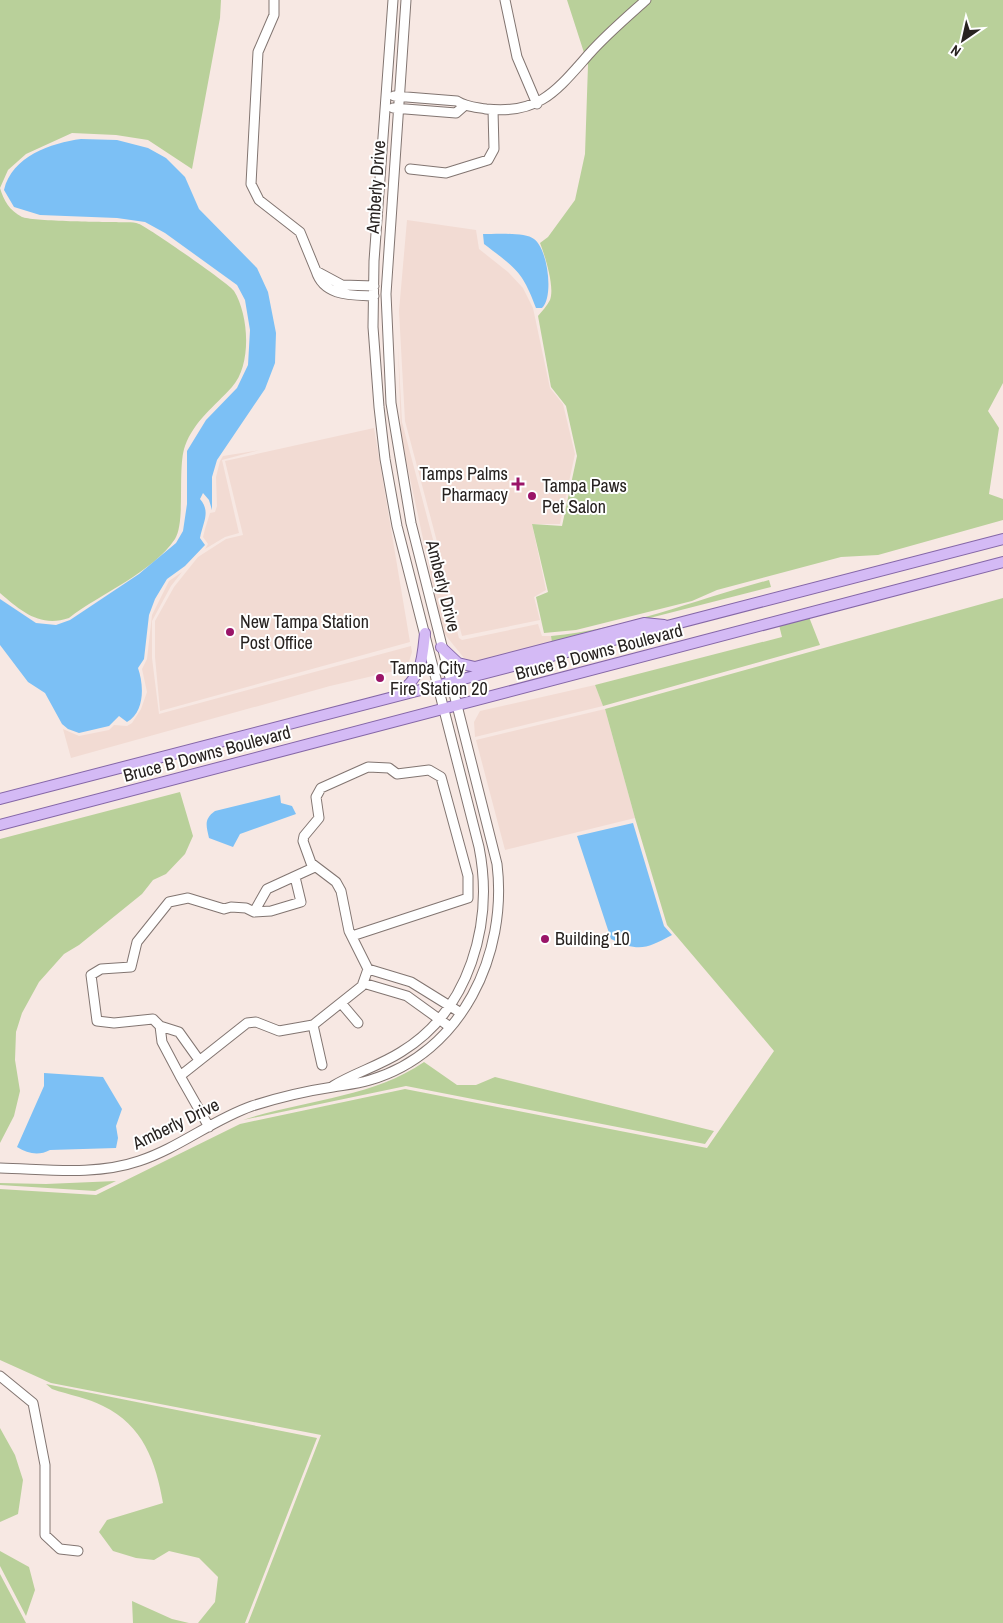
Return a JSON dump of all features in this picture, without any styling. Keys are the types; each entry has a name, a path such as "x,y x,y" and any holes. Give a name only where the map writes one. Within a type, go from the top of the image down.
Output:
{"main road":[{"name":"Bruce B Downs Boulevard","path":"0,799 1003,539"},
{"name":"Bruce B Downs Boulevard","path":"0,825 1003,562"},
{"path":"441,647 458,663 475,666 644,623 672,625"},
{"path":"395,697 413,682 418,674 423,658 425,633"}],"street":[{"path":"274,0 274,15 258,52 251,184 259,200 300,232 316,271 341,289 386,294"},
{"name":"Amberly Drive","path":"333,1086 403,1052 439,1018 449,1005 466,975 479,939 484,883 479,847 397,526 384,459 374,337 374,292 393,0"},
{"name":"Amberly Drive","path":"0,1168 90,1170 125,1165 164,1151 253,1106 333,1086 371,1080 401,1067 428,1050 461,1014 475,992 488,961 496,928 499,888 494,850 450,683 411,523 391,403 386,294 397,108 406,0"},
{"path":"505,0 517,57 537,104"},
{"path":"386,96 457,101 464,106 493,110 522,109 537,104 555,92 610,33 646,0"},
{"path":"385,108 456,113 464,106"},
{"path":"410,169 446,173 488,160 494,149 493,110"},
{"path":"180,1076 247,1023 256,1022 279,1031 313,1025 363,983 368,969 352,936 341,892 336,882 311,863 303,840 304,836 319,818 316,797 321,788 368,767 389,768 397,774 428,770 441,777 468,876 468,898 352,936"},
{"path":"254,912 267,889 315,867"},
{"path":"199,1060 179,1032 160,1026 153,1019 114,1023 97,1021 91,975 101,969 132,967 137,942 169,902 188,898 224,909 246,908 254,912 271,910 301,902 295,877"},
{"path":"368,969 422,987 461,1014"},
{"path":"363,983 414,1000 450,1027"},
{"path":"414,1000 422,987"},
{"path":"341,1002 358,1023"},
{"path":"313,1025 322,1065"},
{"path":"160,1026 162,1042 209,1127"},
{"path":"0,1376 33,1403 45,1465 45,1535 60,1549 78,1550"}],"shaded area":[{"path":"407,220 476,230 479,249 508,272 523,288 533,308 550,388 563,404 575,454 560,524 532,524 546,590 534,597 540,620 462,636 405,421 399,311"},
{"path":"398,345 402,422 459,638 462,640 538,624 542,636 551,636 552,643 476,662 464,658 443,632 401,436"},
{"path":"374,428 410,642 160,711 155,657 155,621 174,587 198,557 226,539 243,535 225,461"},
{"path":"260,450 222,460 239,533 225,537 205,549 208,544 203,537 205,529 210,513 215,512 217,506 216,477 220,461 223,456"},
{"path":"182,572 171,586 152,621 152,658 159,714 411,646 412,652 407,668 330,686 71,758 63,729 79,736 109,730 114,725 127,726 132,723 141,709 147,692 142,669 147,659 152,615 169,581"},
{"path":"595,685 603,706 475,737 474,722 480,711"},
{"path":"605,709 635,818 505,850 476,740"}],"green space":[{"path":"0,0 221,0 220,18 192,169 148,140 116,135 72,133 26,154 8,170 0,188"},
{"path":"567,0 1003,0 1003,383 988,411 999,428 989,494 1003,499 1003,520 878,555 841,557 717,590 692,601 576,630 544,633 536,597 548,592 532,524 562,526 577,456 566,406 551,387 538,316 549,302 551,294 549,272 540,243 548,237 575,200 585,154 588,65"},
{"path":"0,188 8,205 22,217 51,220 130,222 145,227 229,286 239,301 245,326 245,353 243,366 238,378 232,387 199,421 185,446 182,467 180,520 175,539 165,551 140,572 69,618 59,621 49,621 32,616 0,593"},
{"path":"769,580 771,587 552,643 551,636 607,627"},
{"path":"1003,598 1003,1623 248,1623 321,1435 51,1383 0,1360 0,1189 96,1195 240,1124 405,1089 707,1148 774,1051 667,925 605,709"},
{"path":"809,617 820,645 603,706 595,685 782,637 779,625"},
{"path":"180,792 193,836 185,854 166,874 153,880 142,894 79,945 64,954 39,982 22,1013 16,1032 15,1060 20,1091 14,1116 0,1143 0,839"},
{"path":"424,1062 457,1085 476,1085 495,1077 714,1131 705,1144 406,1086 243,1120 360,1091 404,1074"},
{"path":"116,1181 95,1191 0,1185 0,1183 46,1184"},
{"path":"46,1384 317,1438 245,1623 198,1623 215,1602 218,1577 199,1558 169,1551 154,1560 136,1558 113,1551 99,1532 107,1520 163,1503 151,1459 138,1434 117,1414 91,1401 52,1389"},
{"path":"0,1428 15,1455 23,1480 18,1514 0,1522"},
{"path":"0,1551 29,1567 35,1590 26,1616 0,1566"},
{"path":"0,1574 26,1623 0,1623"},
{"path":"132,1601 172,1619 189,1623 133,1623"}],"water":[{"path":"81,139 117,140 148,148 166,158 185,177 199,209 257,268 268,292 276,333 275,363 265,389 217,460 212,477 212,510 209,500 203,493 200,499 206,513 200,538 205,545 185,566 167,579 155,599 149,615 144,659 138,668 142,698 137,712 127,722 119,716 109,726 79,733 68,729 62,724 45,693 28,682 0,645 0,599 36,623 56,625 70,620 139,574 176,543 183,531 187,504 187,451 206,420 237,388 248,365 250,330 245,300 237,285 165,233 145,222 117,218 40,215 14,207 4,190 8,178 15,168 34,153 57,144"},
{"path":"483,234 524,235 534,239 539,244 548,273 548,294 542,308 536,308 522,277 484,244"},
{"path":"280,795 281,803 292,806 296,814 240,834 233,847 209,838 207,820 215,811"},
{"path":"633,823 664,926 672,935 649,946 642,947 629,946 611,939 577,836"},
{"path":"44,1073 103,1077 122,1109 116,1126 118,1138 116,1148 50,1150 38,1154 29,1153 17,1147 44,1086"}],"place":[{"name":"Tamps Palms Pharmacy","path":"518,484"},
{"name":"Tampa Paws Pet Salon","path":"532,496"},
{"name":"New Tampa Station Post Office","path":"230,632"},
{"name":"Tampa City Fire Station 20","path":"380,678"},
{"name":"Building 10","path":"545,939"}]}
